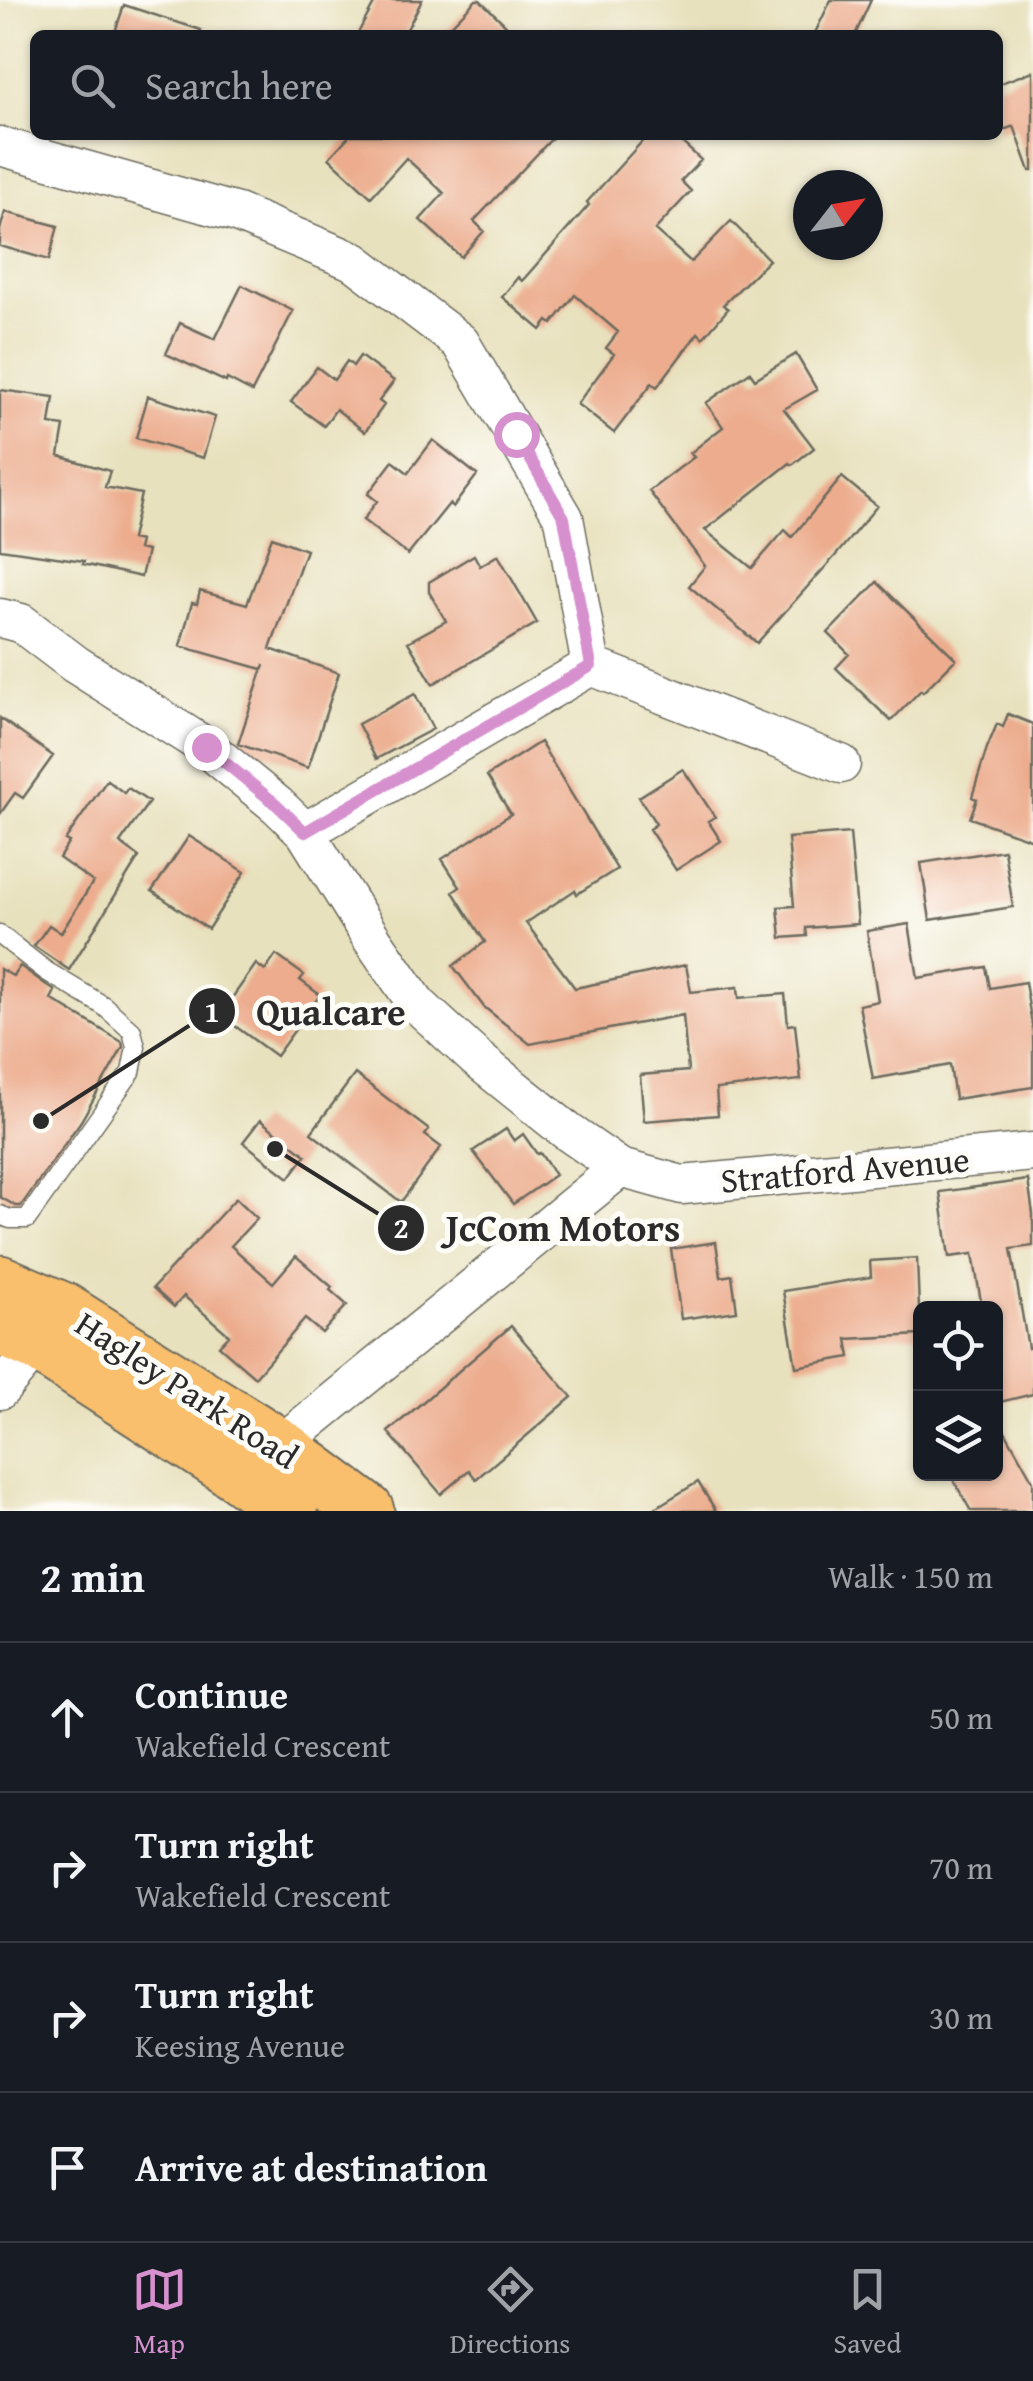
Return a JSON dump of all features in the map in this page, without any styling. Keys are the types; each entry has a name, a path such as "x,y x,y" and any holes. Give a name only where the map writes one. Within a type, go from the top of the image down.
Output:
{"main road":[{"name":"Hagley Park Road","path":"0,1284 62,1310 279,1446 366,1511"},
{"name":"Hagley Park Road","path":"19,1335 242,1476 290,1511"}],"street":[{"path":"0,146 237,214 355,262 460,342 564,518 591,666"},
{"name":"Stratford Avenue","path":"0,618 21,623 75,664 206,747 277,805 305,832 417,1004 477,1059 620,1168 682,1185 1033,1152"},
{"path":"591,666 841,764"},
{"path":"305,832 591,666"},
{"path":"279,1446 620,1168"},
{"path":"0,1390 19,1335"}],"lane":[{"path":"0,935 46,971 104,1006 132,1031 136,1047 131,1072 27,1219 0,1215"}],"building":[{"path":"376,0 422,0 407,30 360,30"},
{"path":"480,0 511,30 447,30"},
{"path":"831,0 871,0 857,30 816,30"},
{"path":"124,5 201,30 116,30"},
{"path":"1033,71 1033,171 1014,126 1003,130 1003,82"},
{"path":"345,140 550,140 474,221 484,231 461,257 420,220 444,193 406,158 371,197 329,158"},
{"path":"643,140 679,140 701,160 681,181 691,191 655,230 691,262 731,221 769,260 723,305 728,309 703,338 698,333 657,387 652,383 614,433 577,404 614,354 606,348 618,332 575,295 552,324 548,321 541,330 502,297 518,277 522,281 589,205 587,202"},
{"path":"5,212 58,226 49,260 0,246"},
{"path":"242,285 293,311 252,392 166,354 180,323 215,339"},
{"path":"796,354 817,390 784,409 814,448 705,530 752,568 785,530 792,537 842,477 877,506 757,643 689,586 705,566 649,491 694,457 690,453 723,427 706,403 750,372 755,379"},
{"path":"360,356 394,381 379,401 384,405 365,432 336,409 324,426 291,402 317,367 334,380 347,361 353,366"},
{"path":"0,390 54,397 50,424 64,426 59,456 110,471 105,487 141,494 131,539 140,541 138,549 147,551 141,577 83,564 84,561 0,549"},
{"path":"148,396 215,417 203,458 136,438"},
{"path":"433,440 477,475 408,555 363,520 377,501 368,494 393,461 408,473"},
{"path":"272,537 306,550 270,649 339,673 308,768 238,744 264,665 262,669 180,646 192,603 197,604 200,591 247,604"},
{"path":"474,555 480,566 498,555 537,623 433,684 408,642 446,621 429,592 429,582"},
{"path":"877,582 956,659 891,721 836,668 849,654 828,633"},
{"path":"415,694 433,729 376,759 358,724"},
{"path":"1008,714 1033,724 1033,840 970,818 977,799 972,797 987,748 997,724 1003,727"},
{"path":"0,718 53,756 23,798 15,793 0,814"},
{"path":"540,742 617,869 577,894 575,890 526,923 575,988 686,965 691,992 738,987 739,998 785,994 788,1025 795,1024 801,1080 716,1089 718,1115 644,1121 640,1075 688,1071 683,1015 530,1044 484,1007 453,966 485,942 453,892 460,887 442,859 511,814 487,776"},
{"path":"683,769 715,817 708,821 721,841 676,870 649,829 656,824 639,797"},
{"path":"107,780 124,793 128,788 149,802 120,843 139,857 69,970 34,946 49,925 61,933 93,882 59,858 69,842 65,840"},
{"path":"850,833 858,924 806,928 807,936 781,938 778,907 794,906 788,838"},
{"path":"189,836 245,872 208,929 152,891"},
{"path":"1004,850 1013,907 930,920 921,863"},
{"path":"909,924 918,978 986,967 990,988 1025,982 1033,1031 1033,1087 955,1099 950,1065 873,1079 859,1005 878,1001 867,931"},
{"path":"276,955 304,975 300,980 320,995 276,1056 220,1015 256,964 265,971"},
{"path":"20,966 55,991 51,999 122,1042 123,1047 81,1121 21,1206 16,1206 0,1197 0,969 13,976"},
{"path":"355,1074 429,1130 425,1135 441,1147 401,1202 311,1133"},
{"path":"260,1120 306,1155 289,1178 243,1142"},
{"path":"506,1129 514,1141 523,1134 555,1175 513,1204 473,1151"},
{"path":"1028,1180 1033,1246 1011,1249 1028,1348 1033,1346 1033,1394 1003,1401 1003,1301 981,1301 973,1254 949,1257 940,1192"},
{"path":"236,1198 257,1218 231,1246 273,1283 296,1256 347,1305 322,1333 305,1319 255,1377 219,1346 229,1335 184,1296 174,1307 153,1288"},
{"path":"716,1242 721,1277 732,1275 737,1311 681,1319 671,1249"},
{"path":"917,1258 919,1301 913,1301 913,1335 847,1339 850,1357 796,1367 783,1291 871,1277 870,1261"},
{"path":"511,1326 572,1397 476,1479 469,1470 441,1494 388,1432"},
{"path":"1003,1427 1033,1481 1033,1511 971,1511 954,1481 1003,1481"},
{"path":"698,1482 716,1511 650,1511"}],"place":[{"name":"Qualcare","path":"41,1121"},
{"name":"JcCom Motors","path":"275,1149"}],"route":[{"path":"206,747 305,832 591,666 564,518 516,434"}]}
